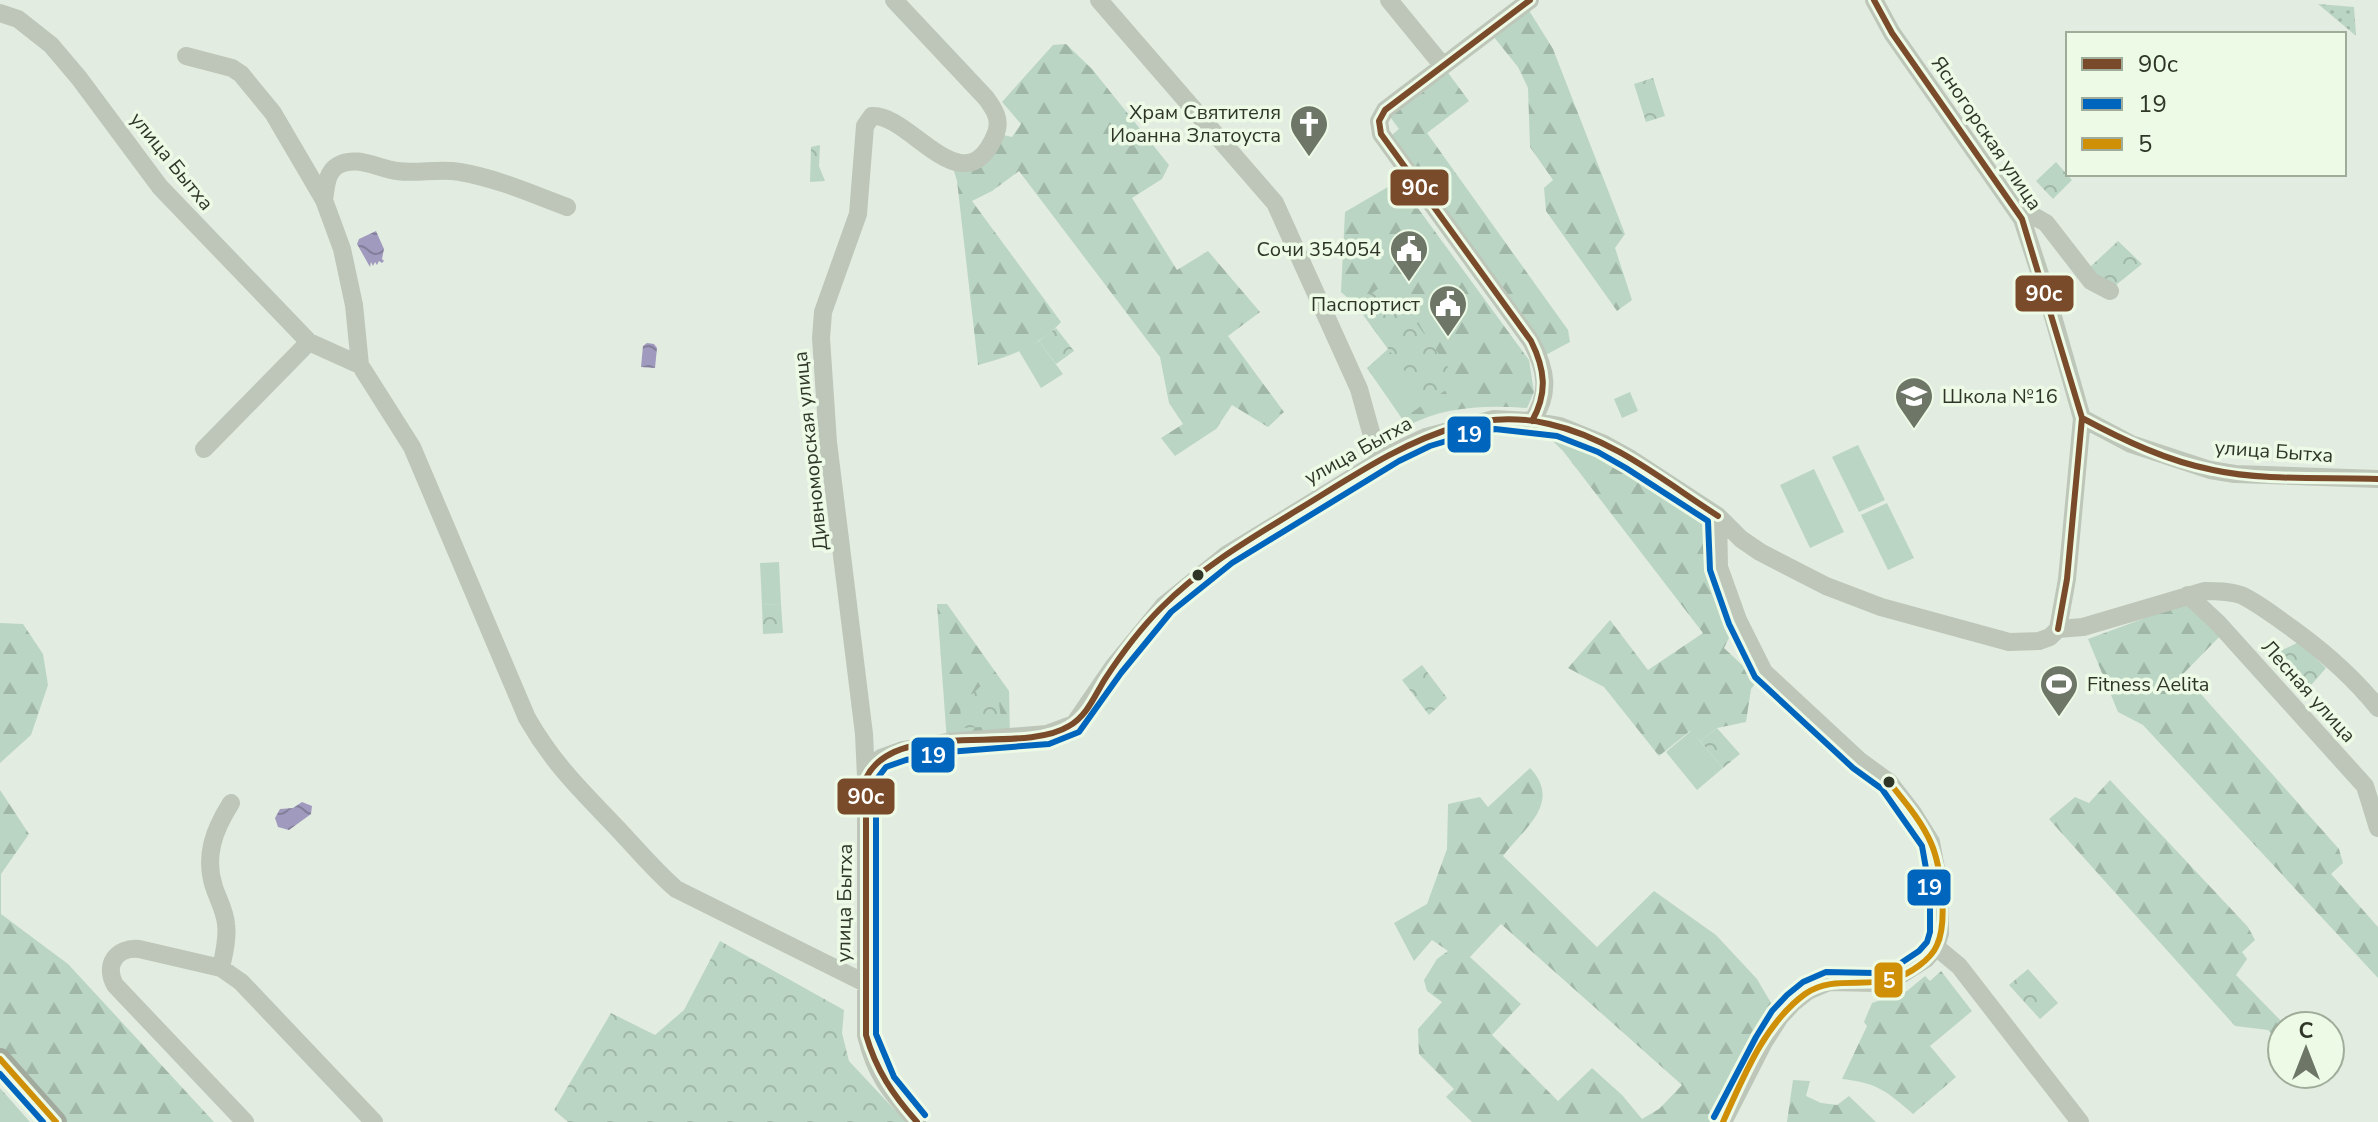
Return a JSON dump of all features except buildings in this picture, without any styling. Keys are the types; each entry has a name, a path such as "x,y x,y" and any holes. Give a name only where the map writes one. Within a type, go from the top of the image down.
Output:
{"main road":[{"path":"0,1059 56,1122"}],"street":[{"name":"Дивноморская улица","path":"866,778 864,734 828,442 821,338 823,312 858,214 868,119 872,116 888,117 938,156 951,161 972,160 981,155 998,123 997,115 986,98 894,0"},
{"path":"1099,0 1275,203 1359,389 1379,461"},
{"path":"1389,0 1443,66"},
{"path":"1530,0 1385,110 1379,121 1381,134 1531,341 1540,358 1546,378 1545,394 1532,421"},
{"name":"Ясногорская улица","path":"1874,0 1900,44 2022,219 2082,418 2067,579 2058,629"},
{"name":"улица Бытха","path":"0,13 18,19 51,45 160,187 309,342 360,365 412,447 527,718 544,749 564,774 658,874 676,889 865,983"},
{"path":"186,56 232,68 241,74 273,113 324,200 342,249 354,305 360,365"},
{"path":"324,200 328,177 335,167 346,162 359,162 404,172 458,171 500,182 567,207"},
{"path":"2014,205 2046,223 2091,281 2110,291"},
{"path":"204,449 309,342"},
{"name":"улица Бытха","path":"2082,418 2131,444 2210,470 2235,474 2378,479"},
{"name":"улица Бытха","path":"917,1122 884,1084 872,1059 866,1035 866,778 872,766 881,758 903,750 947,742 1047,734 1074,724 1113,667 1164,605 1226,555 1379,461 1426,437 1494,419 1560,426 1631,459 1718,516 1741,539 1760,552 1826,586 1881,607 2009,642 2039,641 2050,637 2058,629 2083,627 2188,595 2221,590 2258,604"},
{"path":"1718,516 1719,567 1738,620 1764,672 1860,761 1889,782 1931,842 1940,890 1940,933 1936,947 1926,959 1896,978 1876,983 1829,982 1808,991 1780,1017 1723,1122"},
{"name":"Лесная улица","path":"2188,595 2218,623 2365,786 2378,828"},
{"name":"Лесная улица","path":"2258,604 2323,651 2355,679 2378,708"},
{"path":"221,968 227,933 226,919 209,864 211,844 219,822 231,803"},
{"path":"1936,947 1959,966 2080,1122"},
{"path":"245,1122 115,985 109,968 120,952 129,948 221,968 241,982 374,1122"}],"green space":[{"path":"1525,4 1553,49 1625,234 1615,248 1632,300 1617,311 1546,211 1544,188 1553,180 1530,147 1528,88 1518,67 1489,31"},
{"path":"2318,4 2354,7 2356,35 2355,35"},
{"path":"1066,44 1092,69 1169,165 1162,179 1132,198 1177,270 1208,251 1260,312 1228,336 1284,412 1268,427 1232,405 1216,429 1175,456 1161,438 1183,424 1169,403 1160,357 1019,171 972,201 1061,322 1033,344 978,365 957,181 951,161 964,161 995,133 1012,137 1021,124 1002,102 1053,45"},
{"path":"1443,66 1469,101 1427,133 1568,330 1570,342 1540,358 1386,140 1399,129 1385,110"},
{"path":"1653,78 1665,116 1646,122 1634,84"},
{"path":"820,145 819,166 825,181 810,182 811,147"},
{"path":"2056,162 2072,180 2053,199 2036,181"},
{"path":"1398,181 1529,360 1534,392 1527,408 1466,408 1436,414 1407,426 1367,368 1388,349 1356,305 1341,292 1345,212"},
{"path":"2118,241 2142,264 2116,285 2107,283 2089,268"},
{"path":"1387,282 1458,381 1428,403 1356,305"},
{"path":"1056,328 1074,351 1056,364 1039,341"},
{"path":"1039,341 1063,374 1041,388 1019,351"},
{"path":"1387,354 1424,404 1404,418 1367,368"},
{"path":"1630,392 1638,411 1622,418 1614,399"},
{"path":"1532,421 1560,426 1718,516 1738,620 1724,648 1758,680 1751,689 1746,722 1717,728 1700,741 1690,731 1659,756 1604,687 1568,668 1610,620 1648,670 1703,633 1563,451"},
{"path":"1858,445 1885,500 1859,512 1832,457"},
{"path":"1814,469 1844,532 1810,548 1780,485"},
{"path":"1887,503 1914,558 1888,570 1861,515"},
{"path":"779,562 781,604 762,605 760,563"},
{"path":"2194,600 2225,631 2183,674 2339,849 2343,863 2331,874 2378,927 2378,978 2143,725 2118,712 2088,639"},
{"path":"781,604 783,633 763,634 762,605"},
{"path":"937,604 947,604 1009,691 1010,738 947,742"},
{"path":"0,623 23,624 43,654 48,685 31,735 0,763"},
{"path":"2299,642 2326,668 2306,691 2272,655"},
{"path":"1422,665 1447,698 1429,715 1402,680"},
{"path":"984,683 998,695 1002,726 962,728 960,706"},
{"path":"1717,728 1740,754 1723,768 1700,741"},
{"path":"1691,731 1723,768 1697,790 1666,752"},
{"path":"1530,768 1543,793 1541,804 1529,826 1503,856 1597,947 1654,891 1716,935 1757,979 1774,1008 1752,1037 1712,1122 1472,1122 1446,1097 1454,1089 1419,1054 1418,1029 1442,1002 1427,991 1424,980 1437,959 1448,951 1432,940 1414,961 1394,923 1427,904 1447,849 1448,804 1480,797 1488,807","holes":["1501,924 1682,1085 1659,1109 1642,1119 1622,1095 1592,1068 1558,1101 1492,1035 1521,1004 1470,957"]},
{"path":"2110,780 2248,927 2255,940 2242,952 2247,959 2236,975 2270,1010 2266,1010 2266,1030 2235,1026 2049,819 2075,797 2089,803"},
{"path":"0,790 29,834 1,874 1,914 68,964 214,1122 67,1122 0,1048"},
{"path":"720,941 844,1010 842,1033 849,1061 906,1122 568,1122 554,1110 611,1013 655,1035 684,1010"},
{"path":"2028,969 2058,1003 2040,1019 2009,985"},
{"path":"1941,971 1972,1011 1930,1046 1956,1077 1913,1114 1881,1089 1842,1079 1867,1026 1864,1022 1872,1003 1907,991 1925,976 1930,981"},
{"path":"1793,1080 1810,1081 1806,1096 1821,1103 1837,1105 1849,1096 1876,1122 1787,1122"},
{"path":"0,1088 30,1122 0,1122"}],"water":[{"path":"376,231 384,249 384,261 379,261 377,265 375,262 373,266 371,262 370,267 357,244 359,239"},
{"path":"647,343 657,348 655,368 641,367 643,346"},
{"path":"302,802 312,806 311,814 289,830 278,827 275,818 280,809 293,808"}],"transit line":[{"name":"90с","path":"1530,0 1385,110 1379,121 1381,134 1531,341 1543,381 1541,401 1532,421"},
{"name":"90с","path":"1874,0 1892,33 2022,219 2082,418 2067,579 2058,629"},
{"name":"90с","path":"2082,418 2146,449 2213,470 2273,477 2378,479"},
{"name":"90с","path":"917,1122 886,1082 866,1035 866,778 881,759 904,748 931,743 1021,738 1048,734 1069,726 1086,711 1111,669 1161,608 1211,565 1379,461 1418,441 1459,426 1515,419 1572,431 1637,462 1718,516"},
{"name":"19","path":"925,1115 894,1077 876,1034 876,780 886,767 948,752 1049,744 1079,732 1121,673 1171,612 1232,563 1399,461 1430,446 1495,429 1557,436 1598,452 1708,521 1710,570 1729,624 1755,677 1853,768 1882,789 1922,846 1930,891 1930,932 1927,942 1892,969 1875,973 1826,972 1803,982 1787,995 1772,1011 1756,1037 1714,1117"},
{"name":"5","path":"1723,1122 1766,1036 1805,994 1815,988 1837,983 1894,979 1919,966 1937,945 1943,909 1935,853 1922,826 1889,782"},
{"name":"5","path":"0,1059 56,1122"},
{"name":"19","path":"0,1074 43,1122"}],"place":[{"name":"Храм Святителя Иоанна Златоуста","path":"1309,158"},
{"name":"Сочи 354054","path":"1409,283"},
{"name":"Паспортист","path":"1448,338"},
{"name":"Школа №16","path":"1914,430"},
{"name":"Fitness Aelita","path":"2059,718"}]}
